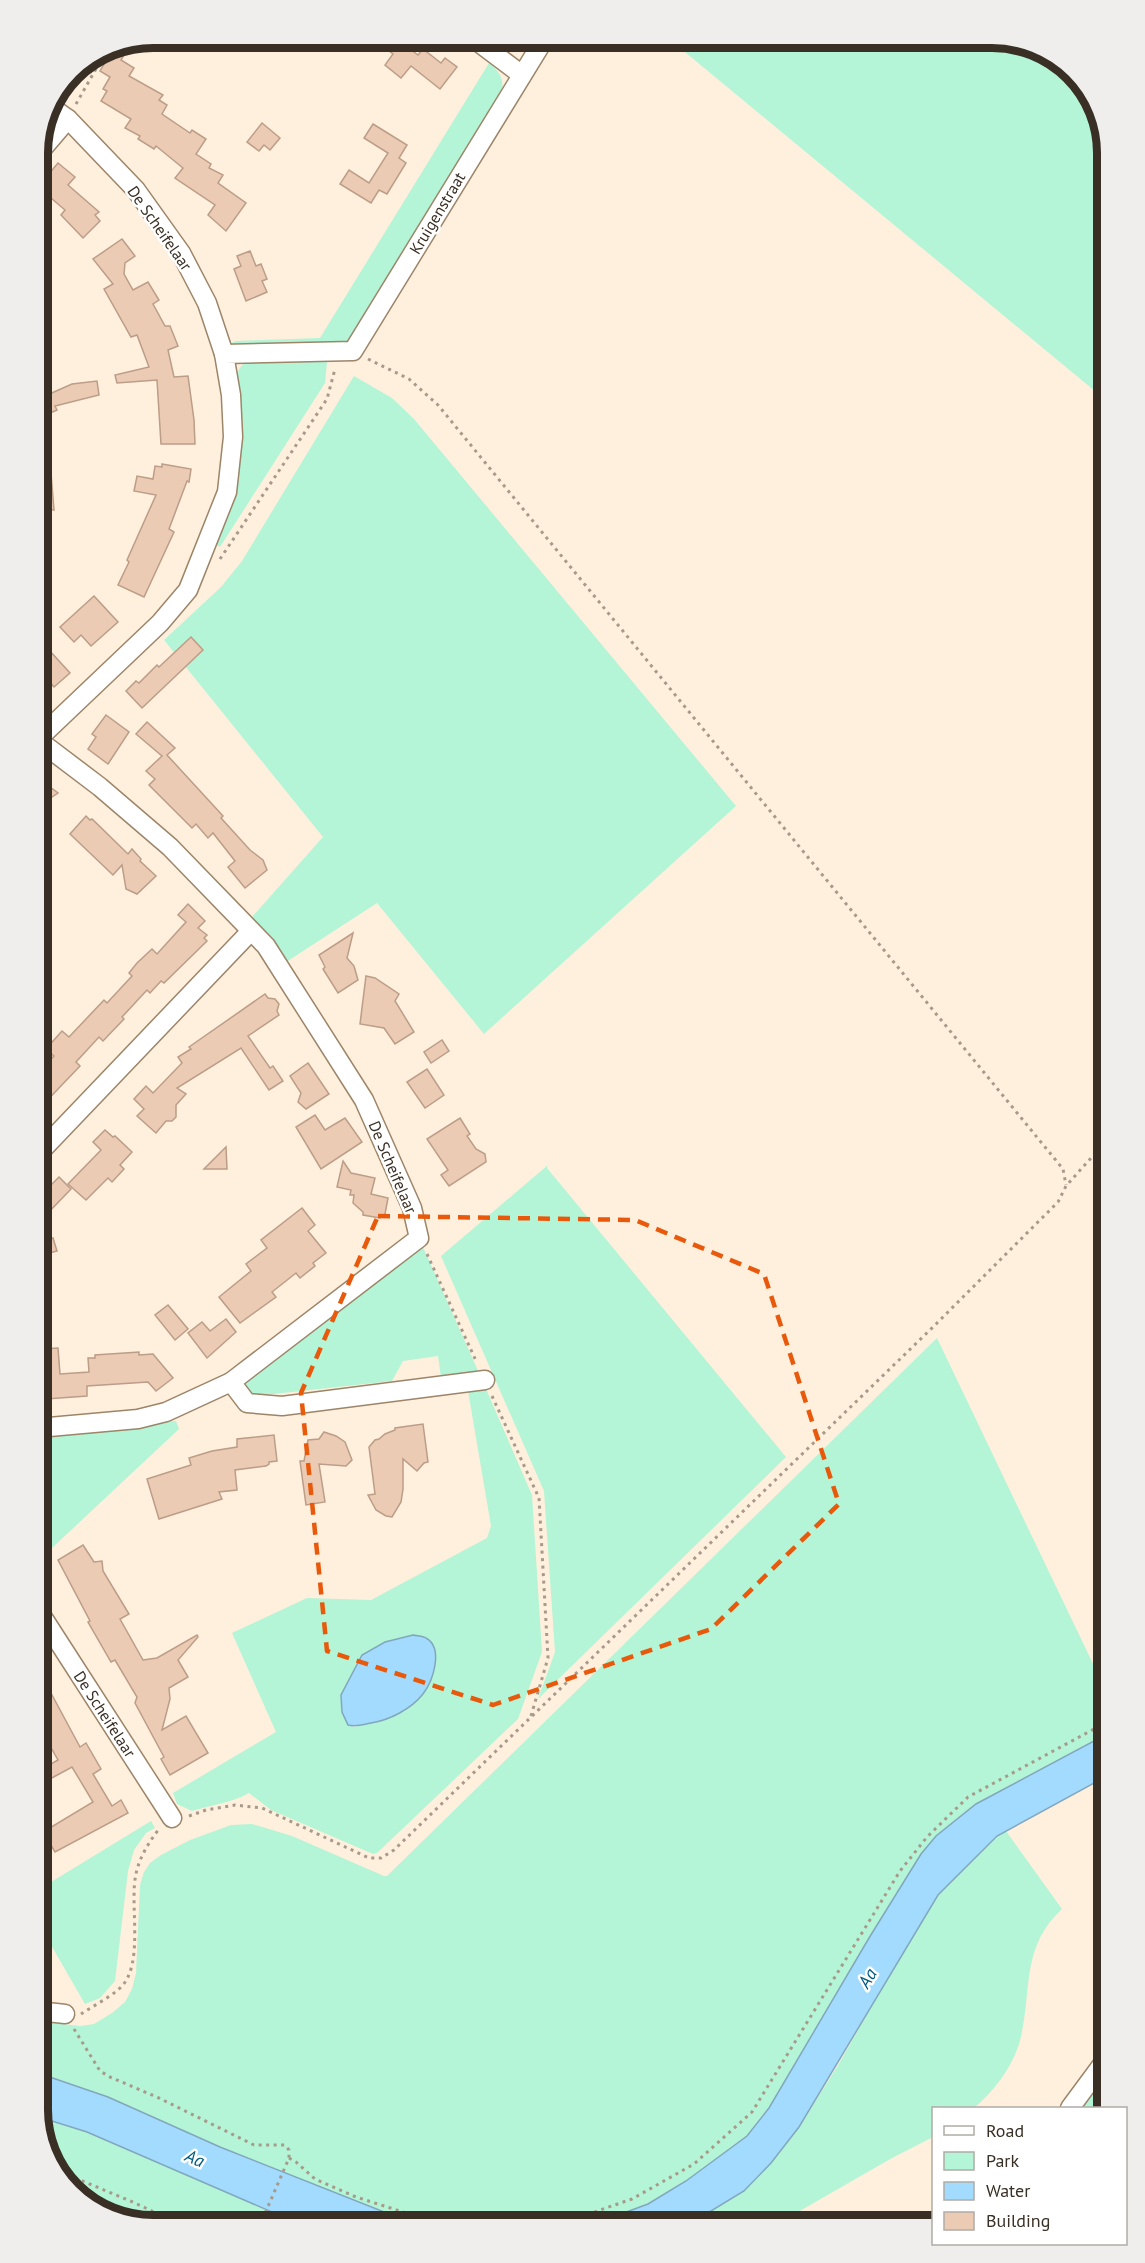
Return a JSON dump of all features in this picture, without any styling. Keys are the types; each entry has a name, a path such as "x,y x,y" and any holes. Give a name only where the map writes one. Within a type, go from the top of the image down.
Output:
{"street":[{"path":"486,48 522,75"},
{"name":"Kruigenstraat","path":"345,352 539,48"},
{"path":"51,132 61,114"},
{"name":"De Scheifelaar","path":"48,729 160,623 188,590 227,492 233,437 231,395 224,354 207,303 181,253 136,190 61,114"},
{"path":"224,354 345,352"},
{"name":"De Scheifelaar","path":"48,747 100,787 170,847 266,946 364,1100 412,1208 419,1238"},
{"path":"48,1144 251,931"},
{"path":"48,1427 138,1419 166,1412 231,1382 419,1238"},
{"path":"231,1382 247,1403 282,1406 485,1380"},
{"name":"De Scheifelaar","path":"48,1626 172,1818"},
{"path":"48,2012 65,2014"},
{"path":"1071,2107 1097,2072"}],"path":[{"path":"61,114 95,66"},
{"path":"195,575 222,559 327,399 335,371 345,352 410,379 438,405 1063,1169 1066,1186"},
{"path":"65,2014 78,2016 121,1988 130,1972 135,1935 135,1875 148,1844 159,1829 172,1818 235,1805 262,1808 369,1858 381,1858 394,1850 1058,1203 1066,1186 1097,1151"},
{"path":"419,1238 539,1498 548,1658 531,1717"},
{"path":"586,2215 632,2199 694,2164 752,2112 900,1871 927,1837 968,1797 1097,1727"},
{"path":"65,2014 100,2071 110,2077 159,2098 254,2145 285,2145 289,2150 289,2158 265,2215"},
{"path":"289,2158 315,2179 356,2197 412,2215"},
{"path":"73,2177 160,2215"}],"highlighted area":[{"path":"378,1216 635,1220 764,1274 839,1504 711,1629 493,1705 327,1651 301,1393"}],"green space":[{"path":"680,48 999,48 1026,54 1045,62 1056,70 1083,100 1095,132 1097,153 1097,393"},
{"path":"489,63 500,76 502,92 353,339 342,346 243,348 231,343 320,338"},
{"path":"255,359 327,362 325,383 220,547 215,544 232,502 241,450 237,375 243,364"},
{"path":"354,376 392,398 414,419 736,806 484,1034 377,903 280,966 245,925 323,837 164,640 221,587 242,561"},
{"path":"548,1165 547,1168 786,1457 538,1699 555,1652 544,1491 441,1256"},
{"path":"419,1238 479,1373 441,1377 438,1356 403,1361 392,1381 255,1396 242,1387 239,1374"},
{"path":"937,1338 1097,1672 1097,1739 976,1804 936,1836 769,2108 747,2136 686,2181 648,2204 621,2215 392,2215 220,2147 108,2097 48,2076 48,2022 80,2026 94,2024 125,2002 132,1989 136,1973 140,1885 150,1863 161,1855 190,1840 231,1825 252,1824 292,1836 387,1876"},
{"path":"483,1382 532,1495 542,1652 518,1719 377,1853 373,1854 271,1810 249,1793 228,1802 192,1811 177,1804 173,1793 276,1732 232,1633 307,1598 371,1600 487,1538 491,1526 467,1385","holes":["426,1637 433,1645 435,1655 362,1725 355,1727 348,1725"]},
{"path":"176,1421 179,1429 48,1552 48,1431"},
{"path":"151,1821 155,1828 146,1833 134,1850 128,1871 115,1981 100,1998 85,2004 48,1940 48,1884"},
{"path":"1006,1831 1062,1909 1048,1924 1039,1940 1033,1956 1019,2044 1007,2071 995,2087 975,2107 932,2107 932,2138 793,2215 704,2215 744,2191 771,2163 799,2127 837,2067 923,1916 972,1857"},
{"path":"1097,2087 1097,2107 1082,2107"},
{"path":"49,2120 87,2132 279,2215 146,2215 132,2213 107,2204 84,2189 62,2163 50,2131"}],"water":[{"path":"413,1635 426,1638 435,1649 433,1673 423,1694 406,1709 393,1716 378,1722 348,1725 342,1712 341,1695 362,1655 385,1642"},
{"name":"Aa","path":"1097,1739 1097,1781 997,1836 938,1895 799,2127 771,2163 744,2191 704,2215 618,2215 648,2204 686,2181 747,2136 769,2108 921,1854 936,1836 976,1804"},
{"name":"Aa","path":"48,2076 108,2097 220,2147 392,2215 279,2215 87,2132 49,2120"}],"building":[{"path":"385,48 409,48 418,55 423,49 441,63 445,58 457,67 440,89 411,66 401,78 385,65 393,54"},
{"path":"126,52 121,60 134,68 129,76 163,95 159,100 167,105 162,114 190,133 192,130 206,139 196,154 211,164 209,168 223,175 218,183 246,203 226,231 208,215 215,205 175,178 183,168 156,146 154,149 138,139 140,136 125,128 131,119 101,101 107,91 103,89 110,77 100,71 107,60"},
{"path":"262,123 280,138 270,150 264,145 259,151 247,142"},
{"path":"373,124 407,145 399,158 406,163 387,194 379,190 371,203 340,184 349,170 369,183 388,153 364,138"},
{"path":"58,163 75,177 68,185 99,212 95,215 100,221 83,238 61,215 65,210 48,196 48,175"},
{"path":"122,239 135,256 125,263 124,274 133,290 148,282 159,300 153,304 165,326 170,326 178,346 168,350 174,377 188,376 195,444 161,444 157,380 117,383 115,375 149,367 137,335 131,337 104,289 113,284 93,259"},
{"path":"250,251 256,266 261,264 267,279 262,281 267,292 246,301 234,269 241,266 237,256"},
{"path":"97,381 99,395 55,406 57,410 48,414 48,395 72,384"},
{"path":"48,436 54,510 48,509"},
{"path":"162,464 191,469 189,482 187,481 169,529 174,532 144,597 118,585 156,495 134,491 137,476 153,479 155,466 162,467"},
{"path":"94,596 118,622 91,646 81,635 74,642 60,627"},
{"path":"191,637 203,650 142,708 126,691 136,681 139,683 157,665 159,667"},
{"path":"48,651 70,673 54,687 48,680"},
{"path":"106,715 129,732 108,764 88,749 96,737 92,734"},
{"path":"147,722 175,748 167,755 223,816 221,818 250,850 263,860 267,870 245,888 228,867 235,861 213,833 208,838 196,824 192,828 149,785 155,779 146,771 162,756 136,734"},
{"path":"48,786 58,793 48,800"},
{"path":"86,816 92,819 128,854 132,849 141,859 140,861 156,876 137,894 126,889 122,865 113,875 70,834"},
{"path":"188,904 205,921 198,928 207,935 204,938 207,941 164,983 161,981 150,993 147,990 103,1041 99,1037 76,1062 80,1066 48,1100 48,1062 54,1056 48,1051 48,1047 62,1031 69,1037 104,1000 107,1003 132,976 129,973 137,963 152,949 157,954 186,922 178,915"},
{"path":"353,933 347,958 354,966 358,980 338,993 323,969 325,967 319,955"},
{"path":"366,976 375,978 399,994 395,1001 414,1032 395,1044 384,1028 360,1024"},
{"path":"265,994 279,1004 277,1011 279,1015 248,1036 270,1068 273,1066 283,1081 269,1090 241,1048 177,1088 186,1094 176,1105 176,1117 172,1121 166,1121 156,1133 137,1116 144,1109 134,1099 146,1086 153,1093 182,1063 178,1057 191,1049 189,1047"},
{"path":"442,1040 449,1051 431,1063 424,1052"},
{"path":"308,1063 329,1094 306,1109 298,1102 301,1093 290,1076"},
{"path":"427,1069 444,1095 425,1108 407,1082"},
{"path":"315,1115 325,1130 345,1118 362,1142 321,1169 296,1127"},
{"path":"460,1118 470,1134 467,1136 476,1149 485,1154 486,1162 449,1186 441,1175 448,1170 427,1139"},
{"path":"105,1130 132,1152 120,1165 124,1169 112,1182 108,1178 86,1200 68,1184 101,1150 93,1142"},
{"path":"226,1147 227,1169 204,1169"},
{"path":"343,1161 351,1173 375,1178 371,1194 388,1198 385,1214 380,1218 363,1215 363,1212 353,1203 354,1195 350,1195 351,1190 337,1187"},
{"path":"59,1177 71,1189 48,1213 48,1188"},
{"path":"302,1208 315,1225 308,1231 326,1253 313,1263 315,1266 300,1278 296,1273 272,1292 276,1297 240,1323 219,1297 251,1271 246,1264 267,1248 261,1240"},
{"path":"48,1230 50,1239 53,1238 57,1251 48,1253"},
{"path":"168,1305 188,1329 175,1340 155,1315"},
{"path":"226,1319 236,1332 207,1358 188,1333 202,1322 210,1331"},
{"path":"58,1348 60,1374 89,1372 88,1358 95,1358 95,1355 139,1352 139,1355 153,1354 173,1378 156,1391 148,1382 87,1386 87,1396 48,1399 48,1349"},
{"path":"423,1424 428,1462 417,1471 403,1459 401,1502 392,1517 386,1516 376,1510 368,1495 375,1494 369,1447 375,1440 395,1428"},
{"path":"324,1432 345,1442 352,1460 346,1466 319,1464 325,1502 306,1505 300,1461 304,1461 308,1440 319,1439"},
{"path":"274,1435 277,1461 269,1462 266,1466 235,1470 237,1490 219,1492 222,1499 159,1519 147,1479 191,1465 189,1458 237,1447 237,1439"},
{"path":"83,1545 94,1562 102,1561 103,1571 129,1614 120,1619 143,1660 157,1658 197,1635 198,1637 178,1660 188,1677 169,1688 170,1699 162,1730 186,1716 208,1753 170,1775 161,1759 164,1757 135,1703 137,1697 115,1660 111,1662 88,1622 90,1621 58,1560"},
{"path":"48,1688 80,1747 86,1743 101,1769 93,1774 112,1806 121,1800 128,1813 55,1852 48,1840 48,1829 93,1802 72,1767 50,1779 48,1766 58,1760 48,1742"}]}
